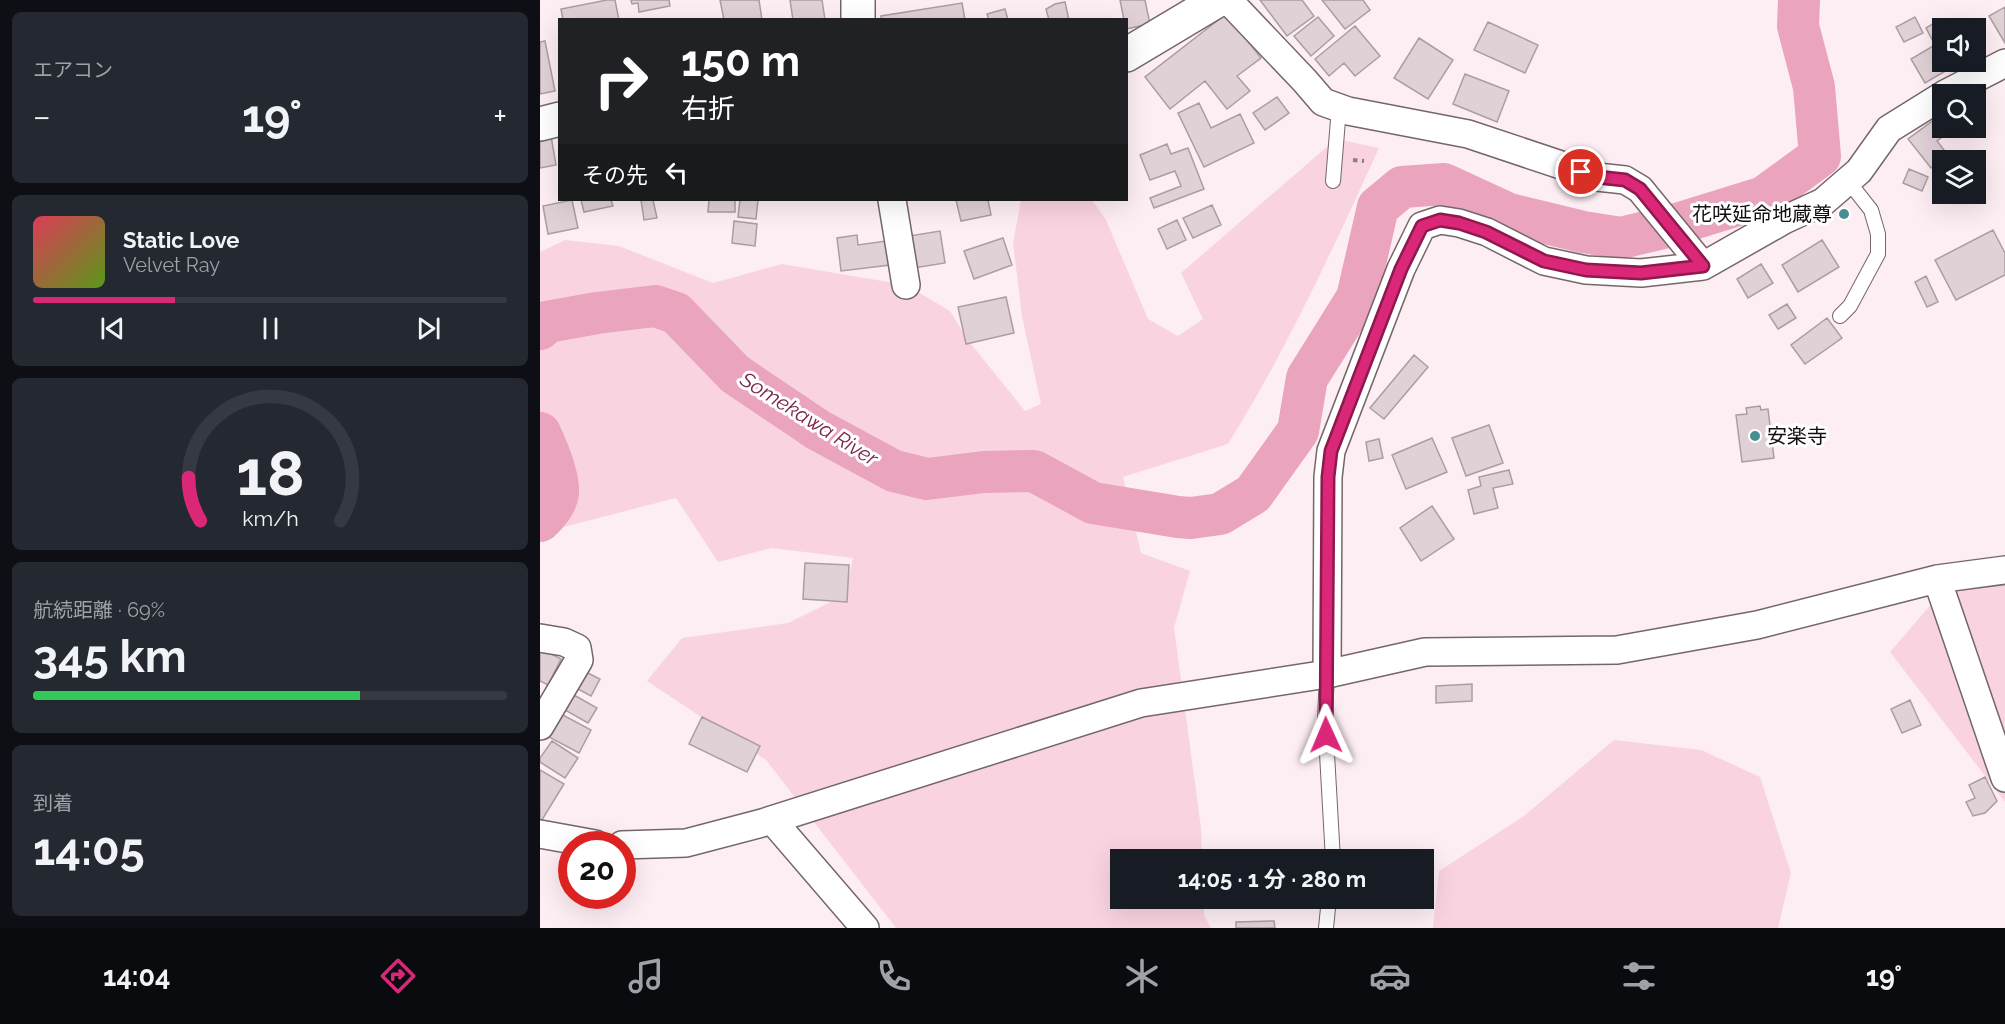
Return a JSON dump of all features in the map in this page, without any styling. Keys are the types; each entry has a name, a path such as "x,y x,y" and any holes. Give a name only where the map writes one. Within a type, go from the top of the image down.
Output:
{"main road":[{"path":"858,0 858,18"},
{"path":"1128,54 1218,0"},
{"path":"540,124 558,119"}],"street":[{"path":"1228,0 1323,102 1342,110 1468,134 1597,177 1625,180 1640,189 1698,261"},
{"path":"1965,84 2005,63"},
{"path":"1327,674 1328,477 1331,451 1401,269 1422,226 1440,220 1459,223 1486,232 1544,261 1586,270 1641,273 1698,261 1823,202 1859,171 1889,129 1932,102"},
{"path":"892,201 906,285"},
{"path":"636,845 686,843 772,820 1140,703 1327,674 1425,652 1617,650 1757,625 1937,579 2005,570"},
{"path":"1937,579 2005,778"},
{"path":"540,638 564,642 577,648 579,660 540,726"},
{"path":"772,820 865,928"},
{"path":"540,834 558,837"}],"lane":[{"path":"1333,181 1338,120 1342,110"},
{"path":"1840,316 1850,306 1878,254 1878,234 1871,210 1848,181"},
{"path":"1327,674 1325,718 1332,849"},
{"path":"1326,928 1328,909"}],"shaded area":[{"path":"1336,139 1379,148 1290,335 1228,444 1123,477 1141,553 1190,571 1174,628 1201,828 1202,849 1110,849 1110,909 1204,909 1204,915 1211,928 896,928 766,760 647,681 682,638 788,623 845,595 853,558 772,548 718,562 676,498 540,533 540,252 565,240 619,246 713,283 782,264 906,285 950,311 967,339 1025,411 1041,404 1022,316 1013,243 1021,201 1093,201 1106,220 1148,319 1178,336 1203,319 1181,273"},
{"path":"2005,572 2005,802 1890,652 1952,580"},
{"path":"1614,740 1701,750 1760,777 1791,873 1778,928 1433,928 1439,871 1524,816"}],"building":[{"path":"615,0 619,18 563,18 561,9"},
{"path":"631,0 669,0 670,6 639,12 638,3 632,4"},
{"path":"720,0 759,0 762,18 724,18"},
{"path":"790,0 822,0 825,18 793,18"},
{"path":"1120,0 1145,0 1150,24 1128,29 1128,18 1124,18"},
{"path":"1260,0 1302,0 1314,16 1287,36"},
{"path":"1322,0 1363,0 1370,10 1345,29"},
{"path":"1065,2 1069,18 1048,18 1046,9"},
{"path":"962,3 965,18 881,18 881,16"},
{"path":"2005,7 2005,43 1989,16"},
{"path":"1005,9 1007,18 988,18 987,14"},
{"path":"1226,14 1261,58 1237,76 1250,91 1227,109 1205,81 1170,109 1145,77"},
{"path":"1318,17 1334,36 1311,56 1294,36"},
{"path":"1915,17 1923,33 1904,42 1896,27"},
{"path":"1488,22 1538,45 1525,73 1474,50"},
{"path":"1932,24 1932,39 1926,28"},
{"path":"1355,26 1380,56 1355,76 1344,63 1329,76 1315,59"},
{"path":"1419,38 1453,60 1428,99 1394,78"},
{"path":"545,41 555,91 540,94 540,42"},
{"path":"1932,47 1932,72 1944,72 1925,83 1911,59"},
{"path":"1465,74 1509,91 1497,122 1453,104"},
{"path":"1277,97 1289,113 1265,130 1253,113"},
{"path":"1199,103 1211,128 1240,114 1254,143 1204,167 1178,113"},
{"path":"1932,121 1932,138 1941,138 1937,141 1944,150 1932,150 1931,168 1908,139"},
{"path":"551,136 556,165 540,168 540,138"},
{"path":"1167,144 1171,154 1188,148 1204,189 1154,208 1150,198 1181,186 1175,171 1150,180 1140,155"},
{"path":"1909,169 1928,177 1922,191 1903,183"},
{"path":"572,201 578,228 548,234 543,206"},
{"path":"581,201 611,201 613,206 584,212"},
{"path":"641,201 653,201 657,218 644,220"},
{"path":"709,201 735,201 735,212 708,212"},
{"path":"740,201 758,201 756,219 738,217"},
{"path":"956,201 988,201 991,215 961,221"},
{"path":"1212,205 1221,225 1193,238 1183,218"},
{"path":"1177,220 1186,240 1167,249 1158,229"},
{"path":"734,221 757,224 755,246 732,243"},
{"path":"1993,230 2005,253 2005,275 1956,300 1935,260"},
{"path":"940,231 945,263 914,268 909,236"},
{"path":"857,235 858,245 886,241 890,265 841,271 837,238"},
{"path":"1003,238 1012,265 974,279 964,251"},
{"path":"1822,240 1839,267 1798,292 1782,265"},
{"path":"1761,264 1773,283 1748,298 1737,279"},
{"path":"1926,276 1938,302 1927,307 1915,282"},
{"path":"1006,297 1014,333 966,344 958,307"},
{"path":"1787,304 1796,318 1778,329 1769,315"},
{"path":"1827,318 1842,338 1805,364 1791,345"},
{"path":"1414,355 1428,367 1384,419 1370,408"},
{"name":"安楽寺","path":"1760,406 1761,410 1768,409 1774,458 1742,462 1736,415 1747,414 1746,408"},
{"path":"1489,425 1503,463 1466,476 1452,438"},
{"path":"1432,438 1447,472 1406,489 1392,455"},
{"path":"1379,439 1383,458 1369,461 1366,442"},
{"path":"1509,470 1513,484 1493,488 1498,508 1474,514 1468,490 1481,486 1479,477"},
{"path":"1432,506 1454,539 1421,561 1400,528"},
{"path":"805,563 849,565 847,602 803,599"},
{"path":"540,648 561,659 548,685 540,681"},
{"path":"582,670 600,679 591,696 574,687"},
{"path":"1472,684 1472,701 1436,703 1436,686"},
{"path":"574,695 597,708 588,723 565,710"},
{"path":"1910,700 1921,725 1902,733 1891,709"},
{"path":"561,714 591,730 579,753 549,737"},
{"path":"702,717 760,746 747,772 689,744"},
{"path":"552,741 578,758 565,778 540,762 540,758"},
{"path":"540,770 564,784 540,823"},
{"path":"1985,777 1997,801 1985,813 1973,816 1966,802 1975,798 1969,785"},
{"path":"1274,921 1275,928 1236,928 1236,922"}],"waterway":[{"name":"Somekawa River","path":"540,329 547,322 655,306 676,313 735,374 818,430 894,471 927,479 984,472 1034,471 1093,503 1178,517 1191,518 1220,514 1253,494 1298,431 1307,378 1357,298 1378,207 1402,187 1444,184 1509,214 1583,232 1621,238 1667,227 1764,197 1820,156 1814,87 1798,26 1799,0"},
{"name":"Somekawa River","path":"540,433 555,471 558,486 556,501 540,521"}],"place":[{"name":"花咲延命地蔵尊","path":"1844,214"},
{"name":"安楽寺","path":"1755,436"}],"route":[{"path":"1326,735 1328,477 1331,451 1401,269 1422,226 1440,220 1459,223 1486,232 1544,261 1586,270 1641,273 1703,266 1640,189 1625,180 1597,177 1581,172"}]}
